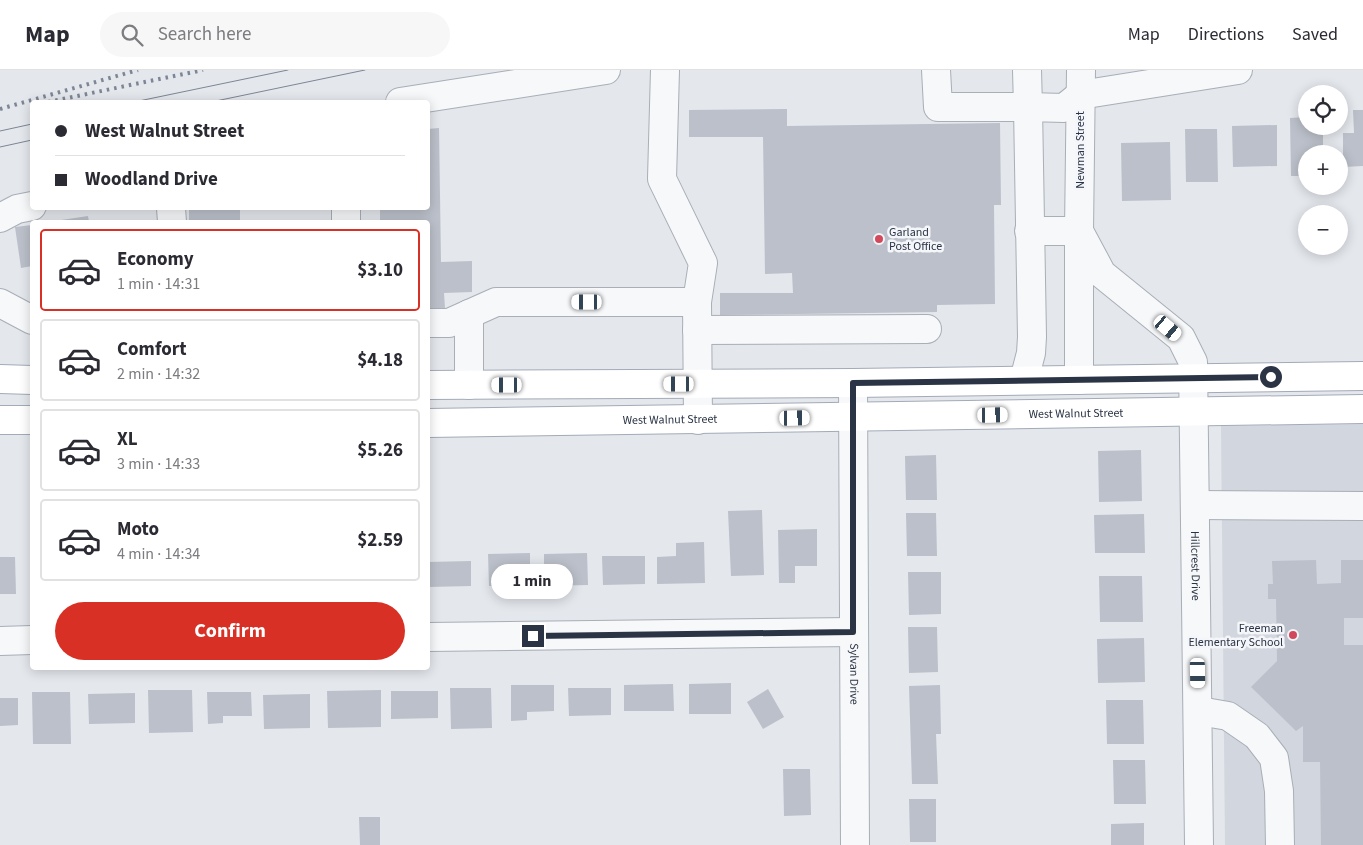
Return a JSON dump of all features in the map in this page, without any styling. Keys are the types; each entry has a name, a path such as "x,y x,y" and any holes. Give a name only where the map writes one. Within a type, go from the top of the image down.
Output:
{"main road":[{"path":"430,385 853,383 1363,376"},
{"path":"0,379 30,380"},
{"path":"0,386 30,386"},
{"name":"West Walnut Street","path":"430,423 1363,410"},
{"path":"0,420 30,420"}],"street":[{"path":"413,100 606,70"},
{"path":"665,70 662,179 703,263 697,302 698,420"},
{"path":"936,70 938,107 1064,108 1081,83 1238,70"},
{"path":"1024,380 1031,353 1032,337 1027,70"},
{"name":"Newman Street","path":"1080,380 1079,231 1081,83"},
{"path":"0,218 17,208 30,206"},
{"path":"1029,231 1079,231"},
{"name":"Newman Street","path":"1079,231 1102,274 1181,338 1190,352 1195,378"},
{"path":"0,302 30,319"},
{"path":"430,323 449,323 496,302 697,302"},
{"path":"469,314 469,385"},
{"path":"698,330 927,328"},
{"name":"Hillcrest Drive","path":"1195,378 1199,845"},
{"name":"Sylvan Drive","path":"853,383 854,845"},
{"path":"1195,505 1363,506"},
{"path":"430,637 853,632"},
{"path":"0,641 30,640"},
{"path":"1199,711 1228,716 1257,736 1274,758 1279,791 1280,845"}],"shaded area":[{"name":"Freeman Elementary School","path":"1363,424 1363,845 1225,845 1221,426"}],"building":[{"name":"Garland Post Office","path":"787,109 787,126 1000,123 1001,205 994,205 995,304 937,305 937,312 720,315 720,293 793,293 792,273 765,274 763,137 689,137 689,110"},
{"path":"1353,110 1363,110 1363,166 1348,167 1348,145 1343,145 1343,135 1354,133"},
{"path":"1290,118 1298,118 1298,135 1323,135 1323,145 1298,145 1298,176 1291,176"},
{"path":"1277,125 1277,166 1233,167 1232,126"},
{"path":"439,128 441,262 472,261 472,292 444,293 445,308 430,309 430,220 380,220 380,210 430,210 430,129"},
{"path":"1185,129 1217,129 1218,182 1186,182"},
{"path":"1170,142 1171,200 1122,201 1121,143"},
{"path":"189,210 240,210 240,220 189,220"},
{"path":"88,216 89,220 62,220"},
{"path":"30,225 30,266 21,268 15,227"},
{"path":"1141,450 1142,501 1099,502 1098,451"},
{"path":"936,455 937,500 906,500 905,456"},
{"path":"762,510 764,575 731,576 728,511"},
{"path":"906,513 936,513 937,556 907,556"},
{"path":"1144,514 1145,553 1095,553 1094,515"},
{"path":"817,529 817,566 795,566 795,583 779,583 778,530"},
{"path":"704,542 705,583 657,584 657,557 676,556 676,543"},
{"path":"530,553 530,585 489,586 488,554"},
{"path":"587,553 588,585 544,586 544,554"},
{"path":"602,556 645,556 645,584 603,585"},
{"path":"0,557 15,557 16,594 0,594"},
{"path":"1316,560 1317,584 1341,583 1341,560 1363,560 1363,618 1344,618 1344,645 1363,645 1363,845 1321,845 1320,762 1303,762 1303,726 1296,731 1251,687 1277,661 1276,599 1268,599 1268,584 1273,584 1272,561"},
{"path":"471,561 471,586 430,587 430,562"},
{"path":"908,572 941,572 941,614 909,615"},
{"path":"1099,576 1142,576 1143,622 1100,622"},
{"path":"908,627 937,627 938,672 909,673"},
{"path":"1144,638 1145,682 1098,683 1097,639"},
{"path":"731,683 731,714 689,714 689,684"},
{"path":"673,684 674,711 624,711 624,685"},
{"path":"511,685 554,685 554,711 527,712 527,720 511,721"},
{"path":"940,685 941,734 936,734 938,784 912,784 909,686"},
{"path":"450,688 491,688 492,728 451,729"},
{"path":"568,688 611,688 611,715 569,716"},
{"path":"768,689 784,717 763,729 747,702"},
{"path":"148,690 192,690 193,732 149,733"},
{"path":"381,690 381,727 328,728 327,691"},
{"path":"391,691 438,691 438,718 391,719"},
{"path":"32,692 70,692 71,744 33,744"},
{"path":"207,692 251,692 252,716 223,716 223,723 208,724"},
{"path":"135,693 135,723 89,724 88,694"},
{"path":"310,694 310,728 264,729 263,695"},
{"path":"0,698 18,698 18,725 0,726"},
{"path":"1106,700 1143,700 1144,744 1107,744"},
{"path":"1113,760 1145,760 1146,804 1114,804"},
{"path":"783,769 810,769 811,815 784,816"},
{"path":"909,799 936,799 936,842 910,842"},
{"path":"359,817 380,817 380,845 360,845"},
{"path":"1144,823 1144,845 1111,845 1111,824"}],"tram line":[{"path":"144,100 288,70"},
{"path":"221,100 365,70"},
{"path":"0,131 30,124"},
{"path":"0,147 30,140"}],"railway":[{"path":"32,100 138,70"},
{"path":"58,100 203,70"},
{"path":"0,109 30,101"}],"place":[{"name":"Garland Post Office","path":"879,239"},
{"name":"Freeman Elementary School","path":"1293,635"}],"route":[{"path":"533,636 853,632 853,383 1271,377"}]}
